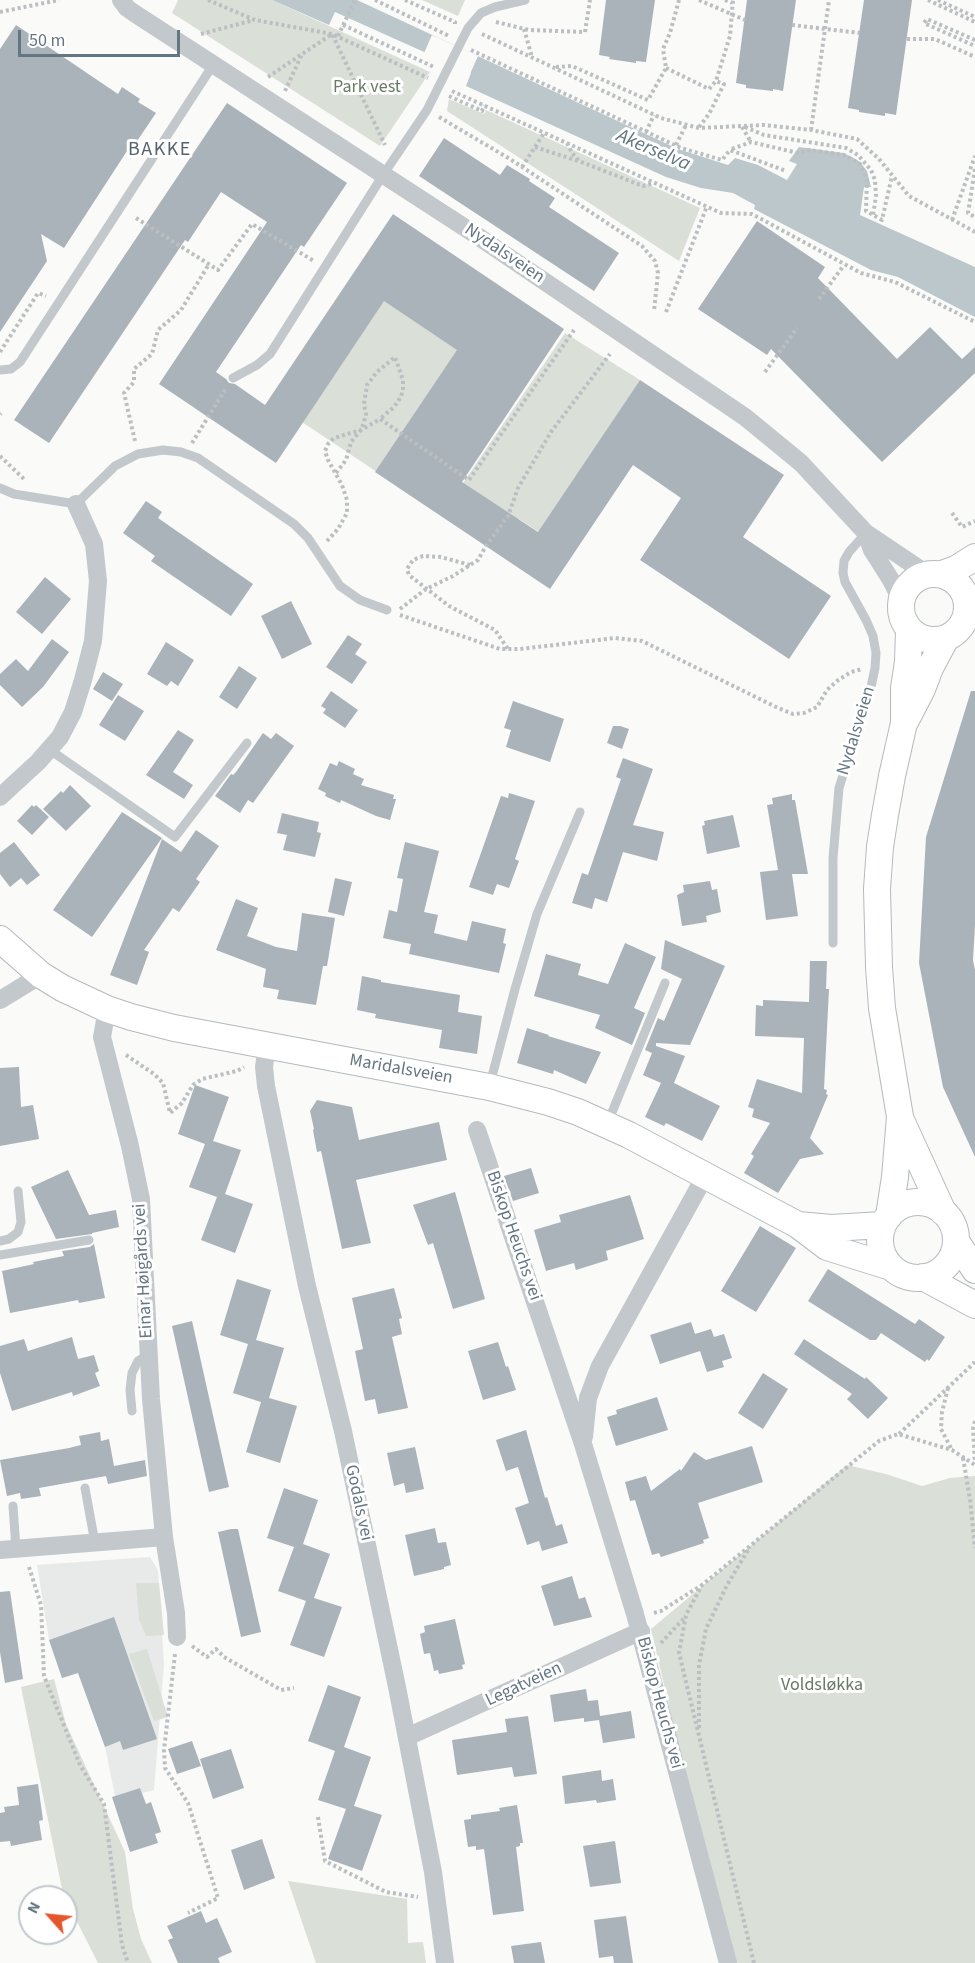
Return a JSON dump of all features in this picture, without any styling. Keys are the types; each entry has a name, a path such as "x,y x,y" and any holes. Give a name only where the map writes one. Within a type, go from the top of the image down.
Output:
{"main road":[{"path":"934,574 951,578 964,593 971,607 960,628 940,640 920,637 909,630 901,616 901,600 906,588 910,583 934,574 956,569 975,557"},
{"path":"909,630 904,688 904,723 880,847 877,900 882,1008 900,1117 895,1176 886,1220 880,1236 885,1258 891,1267 906,1276 923,1277 940,1271 946,1265 956,1241"},
{"path":"904,723 946,638"},
{"name":"Maridalsveien","path":"0,939 41,975 62,988 107,1009 174,1028 489,1087 549,1102 607,1124 798,1225 827,1246 891,1267"},
{"path":"900,1117 943,1212 950,1221 956,1241 975,1270"},
{"path":"886,1220 896,1209 915,1202 926,1203 943,1212"},
{"name":"Maridalsveien","path":"798,1225 831,1228 886,1220"},
{"path":"923,1277 975,1305"}],"street":[{"name":"Nydalsveien","path":"121,0 134,14 470,231 765,431 808,470 866,533 934,574"},
{"path":"0,797 50,750 60,737 73,712 84,680 93,640 97,601 97,561 94,544 76,504"},
{"name":"Nydalsveien","path":"866,533 872,550 901,600"},
{"path":"0,1000 41,975"},
{"name":"Einar Høigårds vei","path":"107,1009 102,1037 141,1199 151,1399 164,1537 176,1613 177,1637"},
{"name":"Godals vei","path":"267,1045 264,1068 266,1086 307,1286 343,1431 407,1737 433,1872 445,1963"},
{"name":"Biskop Heuchs vei","path":"477,1130 583,1444 640,1631 728,1963"},
{"name":"Biskop Heuchs vei","path":"583,1444 588,1398 600,1366 705,1176"},
{"path":"13,1550 164,1537"},
{"name":"Legatveien","path":"407,1737 640,1631"}],"lane":[{"path":"233,378 257,365 270,354 383,175 427,110 468,28 481,13 525,0"},
{"path":"0,370 10,369 20,362 213,65"},
{"path":"0,488 14,495 76,504 115,466 138,454 163,450 181,452 198,458 294,524 308,538 340,586 360,600 387,610"},
{"name":"Nydalsveien","path":"832,944 833,858 839,788 875,668 876,653 873,636 867,620 845,582 843,573 844,561 849,552 866,533"},
{"path":"50,750 175,837 247,743"},
{"path":"489,1087 537,914 580,812"},
{"path":"607,1124 665,983"},
{"path":"0,1241 9,1239 18,1232 21,1222 18,1191"},
{"path":"0,1255 89,1240"},
{"path":"132,1411 130,1390 132,1373 138,1361 149,1354"},
{"path":"85,1488 95,1543"},
{"path":"13,1506 13,1550"}],"path":[{"path":"0,12 40,2 59,0"},
{"path":"208,0 255,20 338,36 429,78"},
{"path":"338,36 355,0"},
{"path":"375,0 449,36"},
{"path":"406,0 455,22"},
{"path":"492,21 524,29 585,32 590,0"},
{"path":"554,68 572,66 648,100 666,68 663,49 679,0"},
{"path":"699,0 745,20"},
{"path":"666,68 709,89 716,81 729,36 732,2 725,0"},
{"path":"811,130 829,0"},
{"path":"928,0 975,22"},
{"path":"938,0 975,17"},
{"path":"975,40 927,19 924,23 975,46"},
{"path":"197,35 255,20"},
{"path":"343,25 435,67"},
{"path":"792,25 860,33"},
{"path":"524,29 532,57"},
{"path":"478,33 654,115 699,128 764,125 811,130 857,140 879,159 909,196 975,232"},
{"path":"265,79 332,34"},
{"path":"332,34 385,145"},
{"path":"907,39 935,39 975,57"},
{"path":"470,49 676,146 722,160 730,150 751,142 798,153 810,150 844,155 860,164 867,178 866,211 882,220 892,175"},
{"path":"285,92 303,54"},
{"path":"699,128 724,84 716,81"},
{"path":"451,91 707,206 727,214 752,214 844,265 861,273 895,282 975,322"},
{"path":"448,96 482,111 484,105"},
{"path":"646,132 654,115"},
{"path":"438,117 642,246 655,261 658,273 654,311"},
{"path":"676,146 686,124"},
{"path":"741,126 751,142"},
{"path":"741,126 764,135 846,148 854,152 866,163 875,180 876,196 873,215"},
{"path":"522,168 544,133"},
{"path":"567,143 579,161"},
{"path":"536,147 643,186 655,183"},
{"path":"730,150 786,171"},
{"path":"952,220 975,156"},
{"path":"975,168 968,213 975,217"},
{"path":"666,312 707,206"},
{"path":"136,218 218,270 252,224 297,252"},
{"path":"138,454 124,393 134,382 134,369 152,354 158,330 181,310 209,264"},
{"path":"819,299 844,265"},
{"path":"0,352 38,293 46,296"},
{"path":"765,372 797,328"},
{"path":"380,419 469,480 574,330"},
{"path":"610,354 551,432 518,488 508,516 478,560 426,589 395,613 500,649 615,638 642,641 793,714 804,713 817,707 827,690 851,672 875,668"},
{"path":"316,551 338,529 347,513 347,500 325,451 334,438 360,430 380,419 402,397 403,380 395,357 377,372 367,385 364,404 366,414 360,430 351,442 346,460 336,472"},
{"path":"193,439 233,378"},
{"path":"0,456 33,487 36,498"},
{"path":"952,513 962,527 975,520"},
{"path":"471,565 441,557 423,556 413,560 407,569 409,575 449,606 495,630 508,649"},
{"path":"102,1037 108,1044 154,1074 163,1083 170,1113 182,1103 193,1085 202,1079 237,1071 248,1065"},
{"path":"647,1611 653,1613 661,1611 702,1585 879,1441 898,1434 975,1364"},
{"path":"948,1387 942,1412 941,1429 952,1450"},
{"path":"975,1421 975,1464"},
{"path":"898,1434 952,1450 975,1464"},
{"path":"963,1457 975,1548"},
{"path":"699,1737 699,1665 706,1629 727,1585 752,1543"},
{"path":"13,1550 41,1605 45,1676 80,1765 104,1804 122,1945 128,1963"},
{"path":"657,1647 686,1615 702,1585"},
{"path":"686,1615 679,1653 754,1963"},
{"path":"188,1913 218,1898 188,1803 165,1768 164,1750 177,1637 207,1657 216,1649 224,1657 281,1690 294,1688"},
{"path":"318,1817 325,1861 386,1892 437,1900"}],"shaded area":[{"path":"150,1557 158,1570 164,1664 154,1790 142,1793 140,1788 115,1796 105,1747 78,1673 62,1678 49,1640 37,1565"}],"green space":[{"name":"Park vest","path":"178,0 272,0 430,72 380,146 172,13"},
{"path":"422,0 465,0 458,16"},
{"path":"449,99 484,114 486,110 700,208 679,261 447,111"},
{"path":"384,300 459,350 377,472 302,422"},
{"path":"565,333 640,380 539,532 519,519 497,553 463,483"},
{"name":"Voldsløkka","path":"847,1465 886,1474 922,1486 950,1478 975,1476 975,1963 729,1963 651,1629"},
{"path":"136,1583 159,1583 164,1635 146,1636 139,1619"},
{"path":"147,1649 168,1717 154,1721 129,1654"},
{"path":"54,1679 66,1724 125,1852 133,1909 141,1939 152,1963 98,1963 78,1924 78,1885 61,1885 21,1687"},
{"path":"288,1881 407,1899 408,1943 423,1942 426,1963 316,1963"}],"water":[{"name":"Akerselva","path":"272,0 357,0 678,149 728,165 735,158 758,165 787,180 797,164 789,161 799,147 843,153 852,157 860,162 867,171 871,187 864,187 860,215 975,267 975,317 898,277 871,270 754,209 755,205 733,193 701,188 666,177 466,86 471,73 335,12 329,25"}],"pier":[{"path":"432,35 478,56 470,74 424,53"}],"building":[{"path":"606,0 655,0 646,62 636,61 636,63 609,59 610,57 599,55"},
{"path":"747,0 796,0 783,91 746,88 746,85 736,83"},
{"path":"864,0 912,0 896,115 885,113 885,116 848,108"},
{"path":"16,25 118,94 122,87 140,99 138,102 156,113 129,153 127,151 64,248 41,234 47,261 0,332 0,49"},
{"path":"227,103 347,183 304,247 301,245 216,372 229,383 235,384 265,405 393,214 564,329 462,482 538,532 640,380 784,475 743,537 831,596 789,659 640,560 681,498 633,465 550,589 375,472 457,350 384,301 276,463 159,384 267,222 221,192 188,242 185,240 49,443 14,420"},
{"path":"444,138 500,175 507,165 530,179 529,181 555,198 549,207 619,253 594,291 419,176"},
{"path":"757,221 825,267 818,278 897,359 930,327 962,359 975,347 975,373 882,462 771,349 767,355 698,309"},
{"path":"146,501 162,512 158,518 253,584 231,616 151,561 155,556 123,533"},
{"path":"45,577 71,599 42,634 16,612"},
{"path":"291,601 312,644 282,659 261,616"},
{"path":"348,635 362,644 355,654 367,662 352,684 326,667"},
{"path":"52,639 69,652 43,687 22,707 0,685 0,674 16,659 28,671"},
{"path":"166,642 194,660 178,686 171,681 167,686 147,674"},
{"path":"239,666 257,678 237,709 219,697"},
{"path":"103,672 123,684 112,701 93,689"},
{"path":"331,691 358,710 345,728 323,713 326,709 321,706"},
{"path":"971,691 975,691 973,960 975,970 975,1157 943,1087 919,963 926,837"},
{"path":"118,695 144,711 125,741 99,725"},
{"path":"513,701 564,719 550,762 506,747 511,730 504,728"},
{"path":"613,726 629,729 622,749 607,743"},
{"path":"178,730 194,740 173,772 193,785 184,799 146,775"},
{"path":"263,733 271,739 276,733 294,746 253,803 248,800 240,813 215,796 231,774 236,772"},
{"path":"623,758 653,769 633,825 664,832 657,861 623,852 607,902 595,898 592,909 572,903 582,873 588,875 621,779 616,777"},
{"path":"339,761 355,769 353,774 364,779 361,785 394,795 393,799 396,799 390,820 341,800 340,803 325,796 326,793 318,789 330,763 337,766"},
{"path":"70,785 91,806 66,831 43,809"},
{"path":"509,793 535,801 515,859 519,861 509,888 497,884 493,895 469,887 501,796 508,798"},
{"path":"792,794 808,874 792,874 798,916 766,920 760,872 778,870 767,805 773,804 772,798"},
{"path":"32,805 34,807 36,805 49,817 32,835 17,821"},
{"path":"122,812 162,838 92,937 53,910"},
{"path":"282,813 319,822 317,832 321,833 315,857 283,850 287,835 277,833"},
{"path":"733,815 740,847 707,854 702,826 705,825 704,821"},
{"path":"196,830 219,846 196,879 200,882 179,912 173,908 144,950 149,952 137,985 110,975 162,839 181,852"},
{"path":"14,842 40,875 27,885 21,878 10,887 0,874 0,853"},
{"path":"405,842 439,851 424,912 438,915 434,933 467,941 472,921 506,929 503,943 506,944 499,973 409,954 411,944 383,938 389,910 397,912 403,879 397,878"},
{"path":"335,878 352,882 344,916 328,912"},
{"path":"710,881 712,890 717,889 721,912 706,916 707,922 682,926 677,895 684,892 683,885"},
{"path":"236,899 258,908 247,936 276,947 297,951 302,913 335,918 327,966 323,966 316,1005 277,999 279,990 263,987 266,969 216,950"},
{"path":"665,940 725,966 690,1045 656,1043 656,1046 685,1056 674,1083 720,1106 702,1141 666,1123 664,1126 645,1117 661,1083 643,1075 652,1053 645,1050 658,1018 664,1021 682,979 661,969"},
{"path":"625,943 656,957 634,1008 645,1013 632,1045 595,1028 600,1015 534,996 546,954 581,964 578,975 608,984"},
{"path":"810,961 827,961 826,989 829,989 824,1089 827,1090 828,1095 810,1138 824,1154 800,1159 778,1193 744,1173 754,1156 751,1154 770,1123 752,1117 754,1109 748,1107 757,1079 802,1093 804,1038 755,1036 756,1005 763,1006 763,1000 809,1002"},
{"path":"362,976 381,980 381,982 460,995 458,1012 482,1016 477,1054 439,1048 442,1030 375,1018 376,1014 357,1010"},
{"path":"527,1028 601,1052 586,1084 554,1070 553,1074 517,1063"},
{"path":"19,1067 21,1107 33,1105 39,1139 0,1146 0,1068"},
{"path":"195,1085 229,1097 213,1141 241,1150 225,1194 253,1204 235,1253 201,1240 217,1197 189,1187 205,1144 178,1134"},
{"path":"317,1100 352,1107 359,1140 439,1122 447,1160 356,1180 371,1243 342,1249 321,1151 317,1152 313,1130 310,1111"},
{"path":"531,1168 539,1193 513,1201 504,1176"},
{"path":"68,1170 89,1215 116,1210 119,1227 92,1234 56,1239 31,1187"},
{"path":"455,1192 485,1299 453,1309 433,1243 428,1245 413,1205"},
{"path":"630,1195 644,1239 606,1251 608,1260 576,1270 574,1263 546,1271 534,1230 561,1222 559,1215"},
{"path":"760,1226 796,1248 756,1312 721,1291"},
{"path":"94,1244 105,1298 79,1303 78,1300 10,1313 2,1271 64,1256 62,1251 90,1247"},
{"path":"828,1269 915,1324 919,1319 945,1337 929,1361 927,1359 925,1362 881,1333 876,1340 870,1340 808,1301"},
{"path":"237,1279 271,1290 256,1340 284,1348 269,1398 297,1406 280,1463 246,1452 261,1402 233,1393 248,1344 220,1335"},
{"path":"394,1288 402,1318 399,1319 402,1334 392,1337 408,1408 378,1414 375,1399 365,1401 355,1351 363,1349 352,1298"},
{"path":"192,1321 229,1487 209,1492 172,1326"},
{"path":"691,1322 695,1334 711,1329 714,1337 724,1334 732,1358 722,1361 724,1367 707,1372 700,1351 660,1364 650,1335"},
{"path":"72,1337 78,1359 94,1355 99,1371 95,1373 100,1386 73,1396 72,1392 12,1411 0,1373 0,1346 24,1339 28,1351"},
{"path":"804,1339 865,1379 866,1377 888,1398 868,1419 847,1399 852,1394 794,1354"},
{"path":"498,1342 516,1390 483,1400 468,1351"},
{"path":"763,1373 788,1389 763,1429 738,1413"},
{"path":"657,1397 668,1430 616,1446 607,1417 617,1414 616,1410"},
{"path":"526,1430 545,1498 547,1497 556,1526 562,1524 568,1543 542,1551 539,1541 527,1545 515,1508 529,1503 518,1467 506,1471 496,1440"},
{"path":"100,1432 101,1441 109,1439 114,1466 145,1460 147,1476 108,1484 106,1476 39,1488 41,1496 21,1499 20,1493 7,1496 0,1460 81,1445 79,1436"},
{"path":"752,1446 763,1482 698,1503 709,1538 703,1540 704,1543 661,1557 659,1553 652,1555 635,1500 630,1501 625,1482 646,1476 651,1491 680,1469 681,1471 694,1452 706,1460"},
{"path":"415,1447 424,1489 406,1493 404,1483 394,1486 387,1453"},
{"path":"284,1488 318,1500 303,1544 330,1554 314,1598 342,1607 324,1657 290,1645 306,1601 278,1591 294,1547 267,1538"},
{"path":"435,1528 438,1543 446,1542 451,1565 444,1569 414,1576 405,1535"},
{"path":"238,1529 261,1632 241,1637 218,1532"},
{"path":"572,1576 579,1599 585,1597 592,1617 554,1626 541,1586"},
{"path":"10,1591 23,1679 5,1683 0,1652 0,1592"},
{"path":"114,1617 157,1739 123,1750 120,1741 105,1747 78,1673 62,1678 49,1640"},
{"path":"455,1619 465,1664 462,1665 463,1669 439,1674 438,1670 434,1671 430,1653 424,1654 420,1634 425,1632 424,1626"},
{"path":"328,1685 361,1697 344,1747 371,1757 354,1806 382,1815 362,1871 328,1859 346,1809 318,1800 335,1751 308,1741"},
{"path":"586,1689 588,1701 598,1700 600,1716 631,1711 635,1738 603,1743 599,1720 584,1722 584,1718 554,1722 550,1695"},
{"path":"528,1716 537,1774 514,1777 512,1767 457,1775 452,1740 507,1732 505,1719"},
{"path":"192,1741 201,1766 177,1774 168,1749"},
{"path":"231,1749 244,1788 213,1799 200,1759"},
{"path":"601,1770 602,1781 613,1779 616,1800 565,1804 562,1776"},
{"path":"38,1784 43,1820 39,1821 42,1840 11,1846 10,1841 0,1842 0,1813 5,1812 4,1807 19,1805 17,1787"},
{"path":"140,1788 146,1804 151,1802 161,1832 155,1834 158,1843 130,1852 112,1797"},
{"path":"517,1805 523,1843 516,1847 524,1911 493,1915 484,1849 476,1850 476,1846 468,1847 464,1820 471,1819 471,1815 500,1811 499,1808"},
{"path":"262,1839 275,1878 244,1890 231,1850"},
{"path":"615,1841 621,1883 590,1887 583,1846"},
{"path":"201,1911 206,1923 217,1918 232,1952 218,1958 220,1963 178,1963 168,1940 173,1938 167,1926"},
{"path":"626,1916 633,1963 614,1963 613,1956 599,1958 594,1920"},
{"path":"541,1942 545,1963 514,1963 511,1946"}],"district":[{"name":"BAKKE","path":"160,151"}]}
